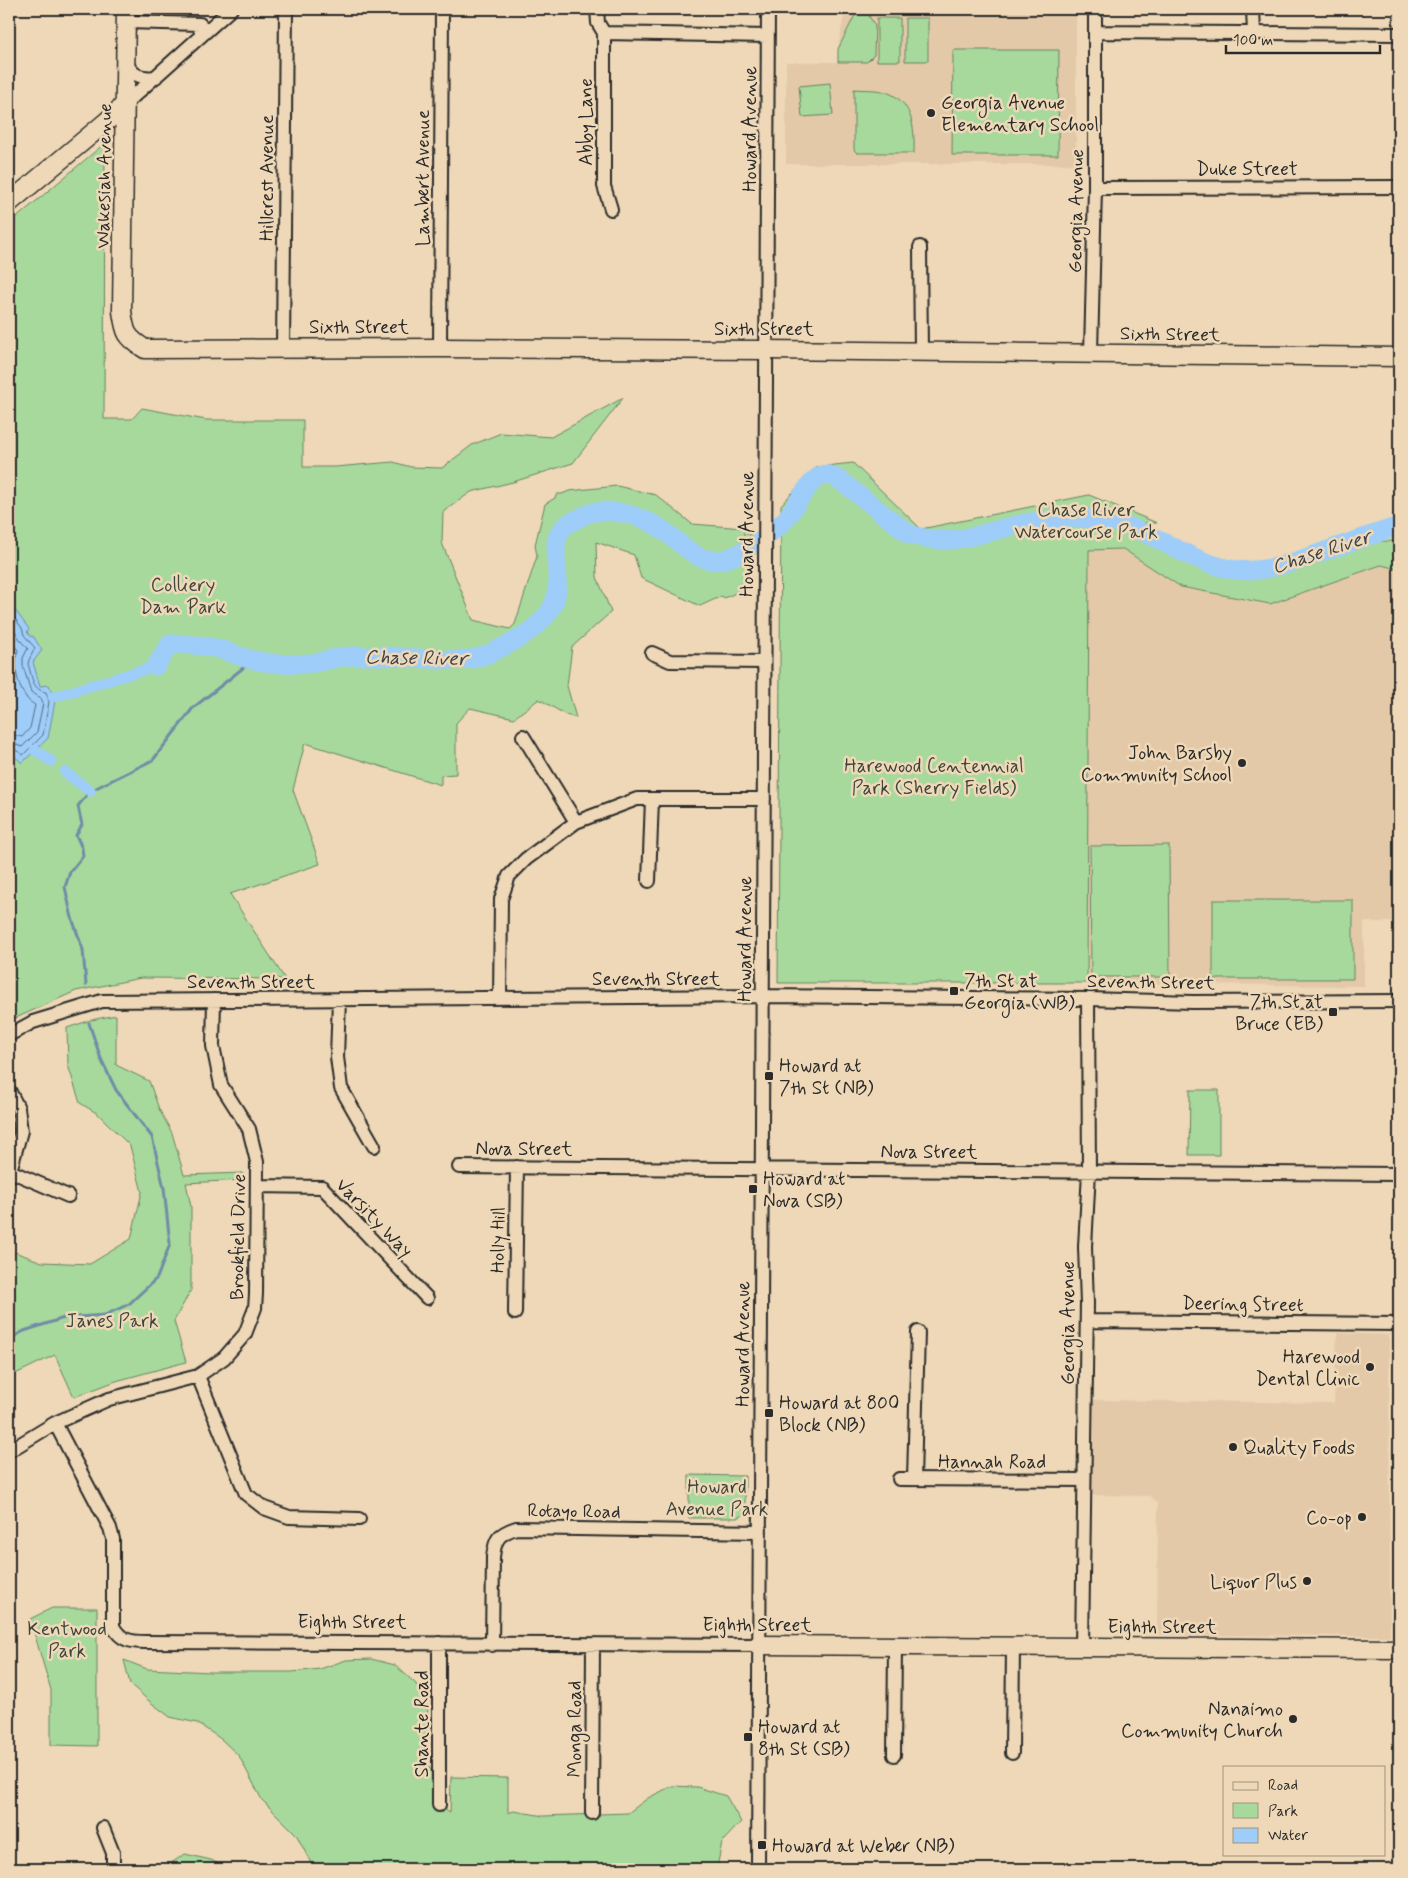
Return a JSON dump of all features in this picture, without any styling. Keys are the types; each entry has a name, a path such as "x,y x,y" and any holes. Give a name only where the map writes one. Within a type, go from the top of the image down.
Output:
{"street":[{"path":"9,203 106,122 231,9"},
{"name":"Hillcrest Avenue","path":"283,348 286,9"},
{"name":"Lambert Avenue","path":"440,348 442,9"},
{"name":"Abby Lane","path":"596,9 598,23 604,33 604,186 611,209"},
{"name":"Howard Avenue","path":"758,1869 768,9"},
{"name":"Georgia Avenue","path":"1091,353 1095,188 1095,9"},
{"path":"1254,9 1254,33"},
{"path":"126,15 200,24 201,36"},
{"name":"Wakesiah Avenue","path":"126,15 122,311 124,331 132,341"},
{"path":"1095,32 1399,34"},
{"path":"604,33 768,36"},
{"path":"126,58 128,68 136,75 143,77 156,76"},
{"name":"Duke Street","path":"1095,188 1399,187"},
{"path":"920,247 921,351"},
{"name":"Sixth Street","path":"132,341 145,349 766,350 1399,357"},
{"path":"652,653 670,661 764,662"},
{"path":"523,736 576,822"},
{"path":"500,998 501,899 509,876 526,859 576,822 637,799 764,799"},
{"path":"649,881 652,799"},
{"name":"Seventh Street","path":"9,1035 33,1022 102,1001 763,996 1088,999 1194,1002 1399,1001"},
{"path":"339,999 337,1057 341,1088 374,1146"},
{"name":"Georgia Avenue","path":"1082,1647 1087,1321 1085,1247 1089,1171 1088,999"},
{"name":"Brookfield Drive","path":"9,1451 55,1423 108,1399 198,1376 224,1358 245,1334 255,1308 257,1162 250,1129 221,1086 213,1046 214,1000"},
{"path":"9,1090 18,1108 20,1131 10,1173 68,1196"},
{"name":"Nova Street","path":"459,1167 1399,1174"},
{"name":"Holly Hill","path":"515,1313 517,1167"},
{"name":"Varsity Way","path":"257,1186 322,1187 427,1298"},
{"name":"Deering Street","path":"1087,1321 1399,1324"},
{"path":"914,1479 918,1332"},
{"path":"198,1376 246,1494 264,1508 289,1517 359,1519"},
{"name":"Eighth Street","path":"55,1423 110,1528 113,1539 113,1626 124,1639 133,1642 1399,1649"},
{"name":"Hannah Road","path":"899,1479 1084,1480"},
{"name":"Rotayo Road","path":"492,1645 494,1544 505,1532 516,1528 760,1532"},
{"name":"Shante Road","path":"439,1643 439,1805"},
{"name":"Monga Road","path":"592,1813 593,1645"},
{"path":"894,1755 895,1645"},
{"path":"1012,1753 1013,1646"},
{"path":"103,1828 113,1853 113,1869"}],"shaded area":[{"name":"Georgia Avenue Elementary School","path":"845,9 1076,9 1076,164 786,164 786,62 838,62 838,49"},
{"name":"John Barsby Community School","path":"1123,549 1181,587 1270,604 1381,565 1397,569 1395,922 1364,922 1364,986 1087,983 1089,550"},
{"path":"1337,1333 1389,1335 1390,1636 1157,1635 1158,1503 1150,1496 1087,1495 1088,1400 1334,1403"}],"green space":[{"path":"858,9 865,9 875,26 874,55 867,62 838,62 838,49"},
{"path":"877,18 900,18 900,61 877,61"},
{"path":"905,18 928,18 928,61 905,61"},
{"path":"953,50 1059,50 1058,155 952,155"},
{"path":"830,83 833,115 802,117 799,86"},
{"path":"854,89 882,91 900,100 910,114 914,133 914,153 857,153 854,150"},
{"name":"Colliery Dam Park","path":"105,143 104,419 132,419 142,408 206,420 303,420 303,467 335,467 393,462 411,467 442,468 472,445 501,433 551,437 623,398 573,463 513,482 471,492 443,512 442,543 473,620 510,629 515,624 537,556 535,545 545,504 555,498 557,494 569,491 617,486 656,495 692,524 744,528 744,535 750,533 750,587 724,598 722,596 700,606 641,578 634,555 596,542 597,577 611,612 572,647 567,686 576,718 566,715 539,699 514,718 470,708 456,723 456,774 441,775 441,785 305,743 293,790 320,864 230,894 285,979 141,978 76,991 9,1021 9,224"},
{"name":"Harewood Centennial Park (Sherry Fields)","path":"853,463 921,529 1089,495 1157,523 1136,523 1174,541 1205,560 1244,571 1281,572 1304,566 1341,547 1369,542 1398,541 1397,569 1381,565 1270,604 1181,587 1123,549 1089,550 1087,983 778,983 781,505 816,467"},
{"path":"1169,845 1170,977 1091,977 1090,846"},
{"path":"1213,900 1353,900 1353,979 1213,979"},
{"name":"Janes Park","path":"116,1015 116,1065 149,1081 159,1109 172,1133 184,1175 243,1173 243,1180 186,1183 191,1207 191,1290 174,1321 186,1362 116,1381 74,1397 55,1355 9,1377 9,1250 42,1262 90,1264 131,1239 142,1192 130,1146 98,1114 80,1103 68,1065 67,1028 91,1020"},
{"path":"1190,1090 1219,1090 1219,1155 1189,1155"},
{"name":"Howard Avenue Park","path":"689,1475 745,1476 745,1509 743,1515 737,1518 689,1518"},
{"name":"Kentwood Park","path":"52,1608 97,1608 97,1746 51,1745 51,1690 30,1619"},
{"path":"371,1659 395,1665 416,1684 428,1707 424,1757 436,1781 439,1805 450,1813 451,1777 508,1778 508,1813 514,1811 544,1816 628,1813 648,1798 672,1786 697,1787 726,1796 741,1822 722,1842 717,1868 314,1869 296,1834 262,1800 239,1756 221,1739 197,1723 170,1717 149,1701 130,1684 124,1660 147,1669 211,1672 292,1672 320,1669 346,1660"},
{"path":"185,1854 211,1860 228,1869 162,1869"}],"water":[{"path":"9,606 12,606 29,629 27,632 31,637 33,636 42,650 33,662 40,686 49,685 55,701 48,738 22,763 9,751"}],"waterway":[{"name":"Chase River","path":"156,666 170,644 207,647 250,659 283,664 312,663 354,656 446,660 476,658 516,640 529,632 546,616 556,596 556,543 559,534 565,526 575,520 587,514 602,511 627,514 657,526 697,556 715,560 725,559 747,549 778,527 806,489 822,475 832,476 841,481 909,534 924,538 950,540 1033,522 1084,518 1121,524 1138,530 1203,561 1235,570 1249,571 1277,567 1399,526"},
{"path":"86,985 83,950 72,918 65,887 70,872 83,856 82,848 76,835 82,825 78,806 90,791 153,760 193,708 253,660"},
{"name":"Chase River","path":"53,697 156,666"},
{"path":"35,750 51,761"},
{"path":"65,772 90,791"},
{"path":"9,1339 24,1331 64,1318 105,1315 129,1304 157,1278 170,1244 164,1188 152,1137 116,1090 101,1059 89,1023"}],"place":[{"name":"Georgia Avenue Elementary School","path":"931,113"},
{"name":"John Barsby Community School","path":"1242,763"},
{"name":"7th St at Georgia (WB)","path":"954,991"},
{"name":"7th St at Bruce (EB)","path":"1333,1012"},
{"name":"Howard at 7th St (NB)","path":"769,1076"},
{"name":"Howard at Nova (SB)","path":"753,1189"},
{"name":"Harewood Dental Clinic","path":"1370,1367"},
{"name":"Howard at 800 Block (NB)","path":"769,1413"},
{"name":"Quality Foods","path":"1233,1447"},
{"name":"Co-op","path":"1362,1517"},
{"name":"Liquor Plus","path":"1307,1581"},
{"name":"Nanaimo Community Church","path":"1293,1719"},
{"name":"Howard at 8th St (SB)","path":"748,1737"},
{"name":"Howard at Weber (NB)","path":"762,1845"}],"park label":[{"name":"Chase River Watercourse Park","path":"1086,520"}]}
